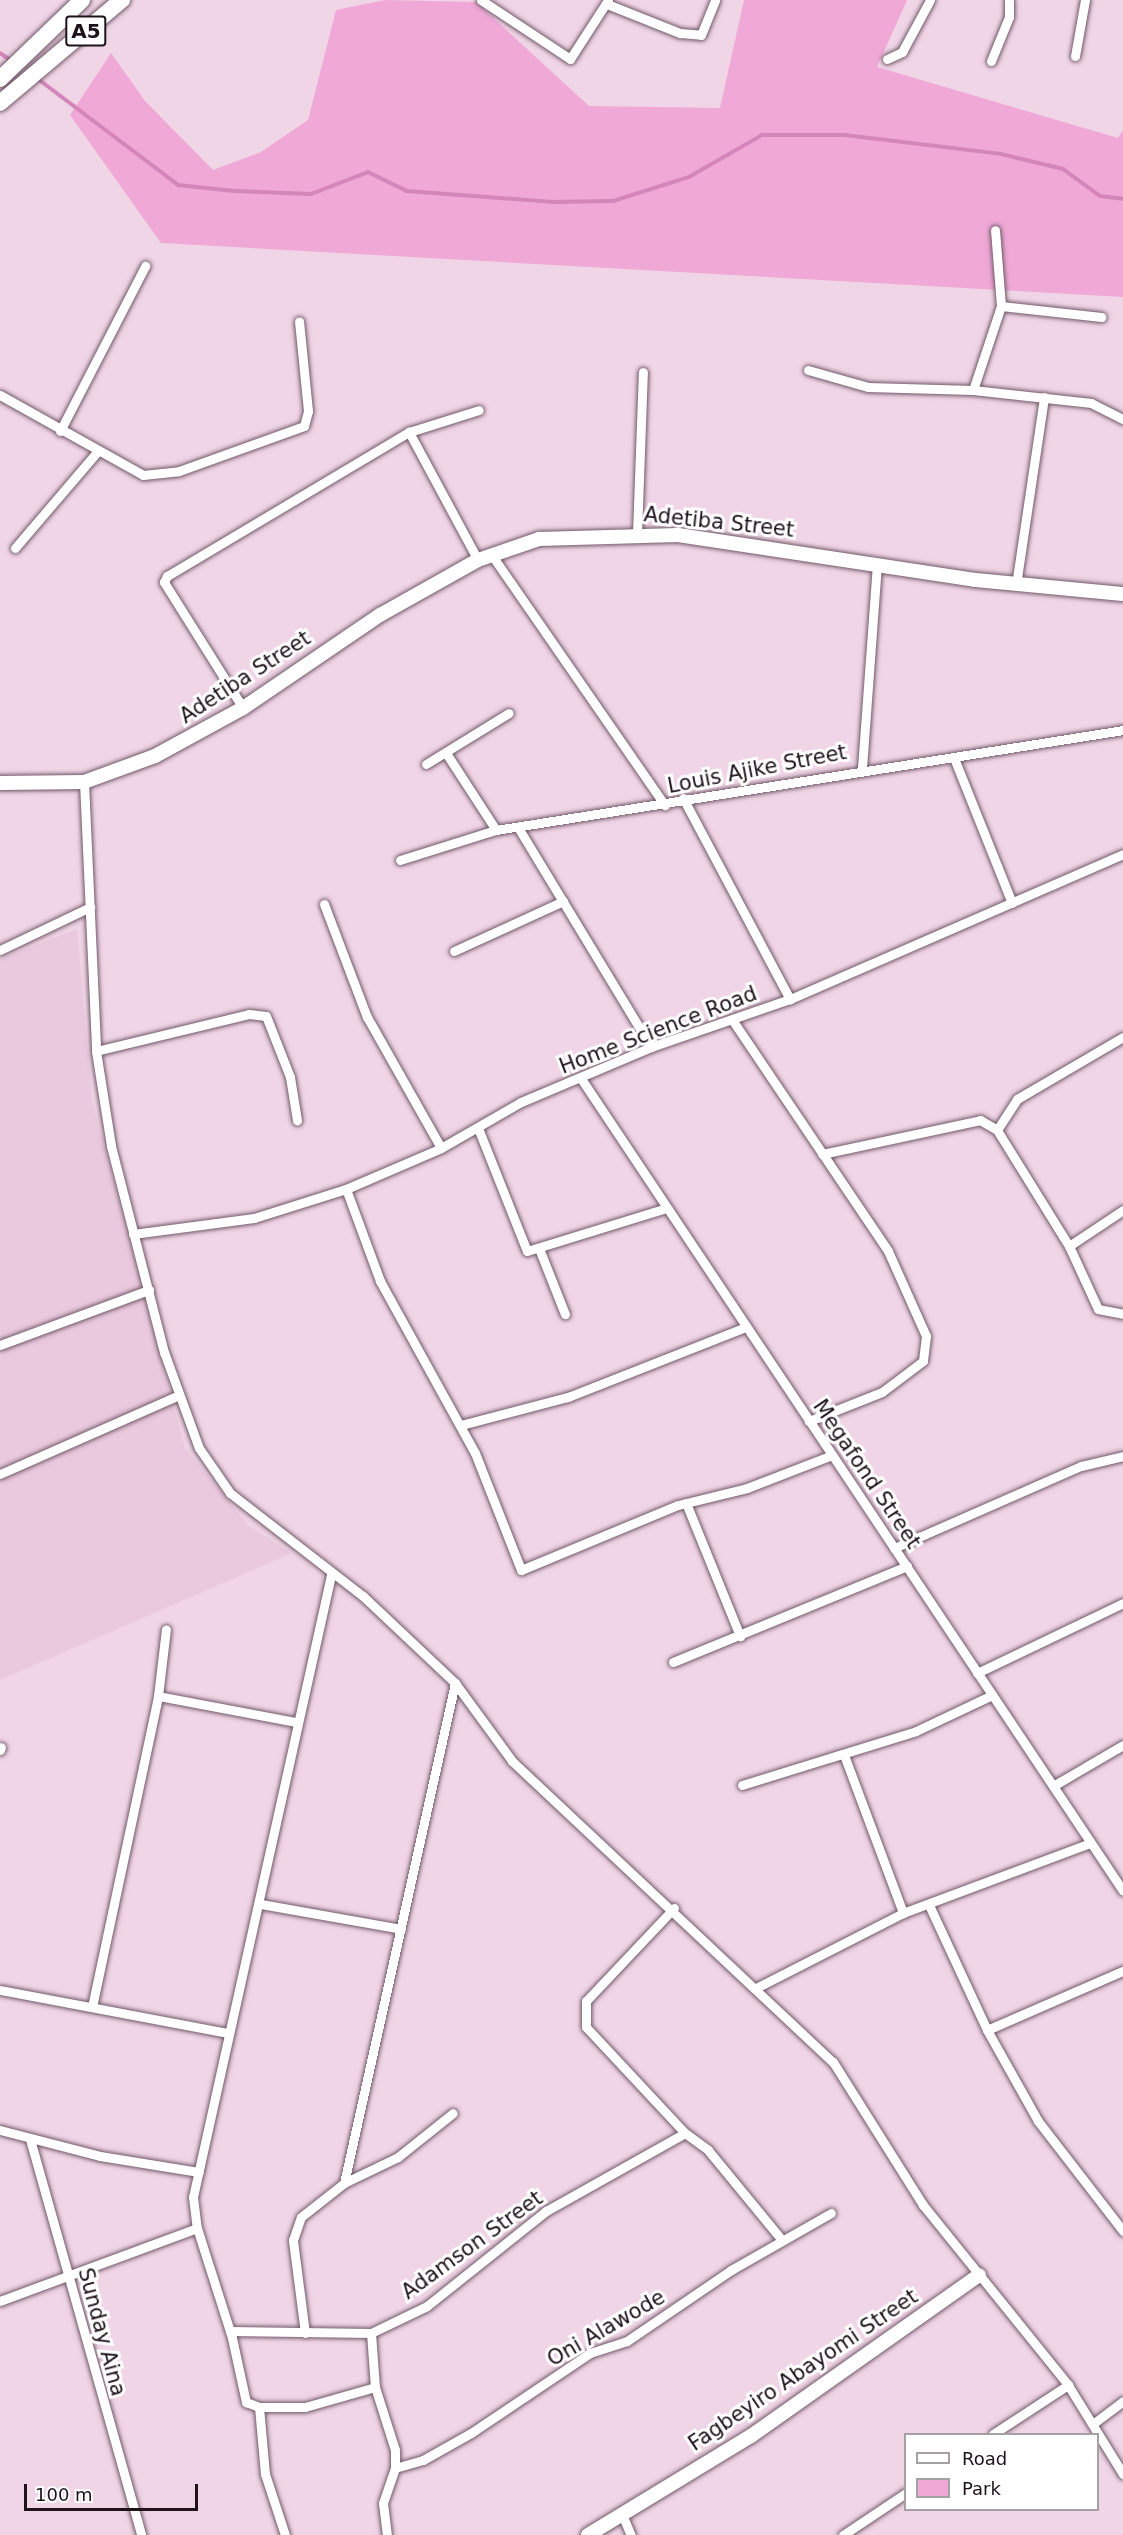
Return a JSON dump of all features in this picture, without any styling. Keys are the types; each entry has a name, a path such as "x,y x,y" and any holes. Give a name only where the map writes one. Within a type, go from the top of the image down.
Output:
{"highway":[{"name":"A5","path":"1,79 31,47 82,0"},
{"name":"A5","path":"0,103 122,0"}],"street":[{"path":"481,0 570,59 608,2 680,33 700,35 715,0"},
{"path":"888,59 903,52 930,0"},
{"path":"991,61 1009,17 1009,0"},
{"path":"1075,56 1085,0"},
{"path":"974,390 1001,306 995,230"},
{"path":"60,431 145,266"},
{"path":"1001,306 1101,317"},
{"path":"0,395 96,453 143,475 160,476 304,426 308,411 299,321"},
{"path":"808,370 868,387 974,390 1091,403 1123,419"},
{"path":"638,533 643,372"},
{"path":"1016,585 1044,397"},
{"path":"243,708 164,582 167,576 409,432 479,410"},
{"path":"409,432 478,560"},
{"path":"15,548 96,453"},
{"name":"Adetiba Street","path":"84,782 155,756 243,708 343,639 478,560 493,557 539,539 638,533 877,564 1016,585 1123,594"},
{"path":"493,557 665,805"},
{"path":"862,768 877,564"},
{"path":"426,764 509,713"},
{"name":"Louis Ajike Street","path":"400,860 496,831 665,805 683,798 862,768 954,758 1123,729"},
{"path":"446,753 496,831"},
{"path":"954,758 1012,903"},
{"path":"0,783 84,782 96,1051 133,1234 177,1396 199,1448 230,1492 332,1575 363,1596 455,1683 512,1761 674,1908 833,2062 923,2205 1068,2385 1094,2423 1123,2474"},
{"path":"683,798 790,999"},
{"path":"519,829 651,1047"},
{"name":"Home Science Road","path":"133,1234 254,1218 345,1189 441,1148 580,1077 651,1047 734,1021 790,999 1123,854"},
{"path":"454,951 563,901"},
{"path":"324,904 368,1017 441,1148"},
{"path":"0,950 90,907"},
{"path":"96,1051 249,1014 266,1016 290,1077 297,1120"},
{"path":"734,1021 901,1271 927,1350 923,1361 882,1392 809,1421"},
{"path":"997,1130 1017,1099 1123,1037"},
{"name":"Megafond Street","path":"580,1077 1123,1892"},
{"path":"822,1155 963,1120 980,1120 997,1130 1069,1246 1098,1309 1123,1314"},
{"path":"478,1128 521,1242 527,1251 540,1251 667,1208"},
{"path":"345,1189 380,1281 461,1425 521,1570 686,1503 747,1488 832,1455"},
{"path":"1069,1246 1123,1210"},
{"path":"540,1251 565,1314"},
{"path":"0,1345 149,1290"},
{"path":"461,1425 568,1397 746,1327"},
{"path":"0,1474 177,1396"},
{"path":"894,1548 1081,1466 1123,1456"},
{"path":"686,1503 740,1636"},
{"path":"673,1662 907,1566"},
{"path":"332,1575 295,1722 261,1904 228,2033 193,2197 197,2228 230,2331 246,2402 259,2407 306,2406 375,2387"},
{"path":"977,1673 1123,1603"},
{"path":"92,2007 158,1696 166,1629"},
{"path":"344,2183 455,1683"},
{"path":"742,1785 916,1731 992,1695"},
{"path":"158,1696 295,1722"},
{"path":"1053,1786 1123,1745"},
{"path":"844,1755 903,1913"},
{"path":"756,1988 903,1913 1090,1843"},
{"path":"261,1904 401,1929"},
{"path":"929,1905 987,2030 1038,2121 1123,2231"},
{"path":"674,1908 586,2001 584,2013 586,2027 685,2133 708,2150 781,2239"},
{"path":"987,2030 1123,1971"},
{"path":"0,1990 228,2033"},
{"path":"306,2333 294,2227 344,2183 398,2157 453,2113"},
{"path":"0,2130 30,2139 199,2172"},
{"name":"Adamson Street","path":"230,2331 371,2333 427,2306 546,2211 685,2133"},
{"name":"Sunday Aina","path":"30,2139 141,2535"},
{"name":"Oni Alawode","path":"395,2468 423,2460 471,2433 590,2353 627,2341 781,2239 831,2213"},
{"path":"0,2301 197,2228"},
{"name":"Fagbeyiro Abayomi Street","path":"588,2535 621,2512 751,2436 979,2275"},
{"path":"371,2333 375,2387 391,2431 395,2468 383,2503 387,2535"},
{"path":"995,2433 1068,2385"},
{"path":"1094,2423 1123,2401"},
{"path":"259,2407 265,2474 285,2535"},
{"path":"843,2535 904,2494"},
{"path":"621,2512 631,2535"}],"shaded area":[{"path":"77,929 92,1101 185,1448 249,1526 292,1553 0,1680 0,959"}],"green space":[{"path":"385,0 476,2 589,106 720,108 744,0 907,0 877,67 1118,138 1123,130 1123,297 161,243 70,115 111,53 145,101 213,170 261,152 308,120 336,10"}],"waterway":[{"path":"0,53 12,61"},
{"path":"38,79 178,185 235,191 311,194 368,172 407,191 552,202 613,201 689,177 762,135 845,135 1001,154 1063,169 1100,196 1123,199"}]}
